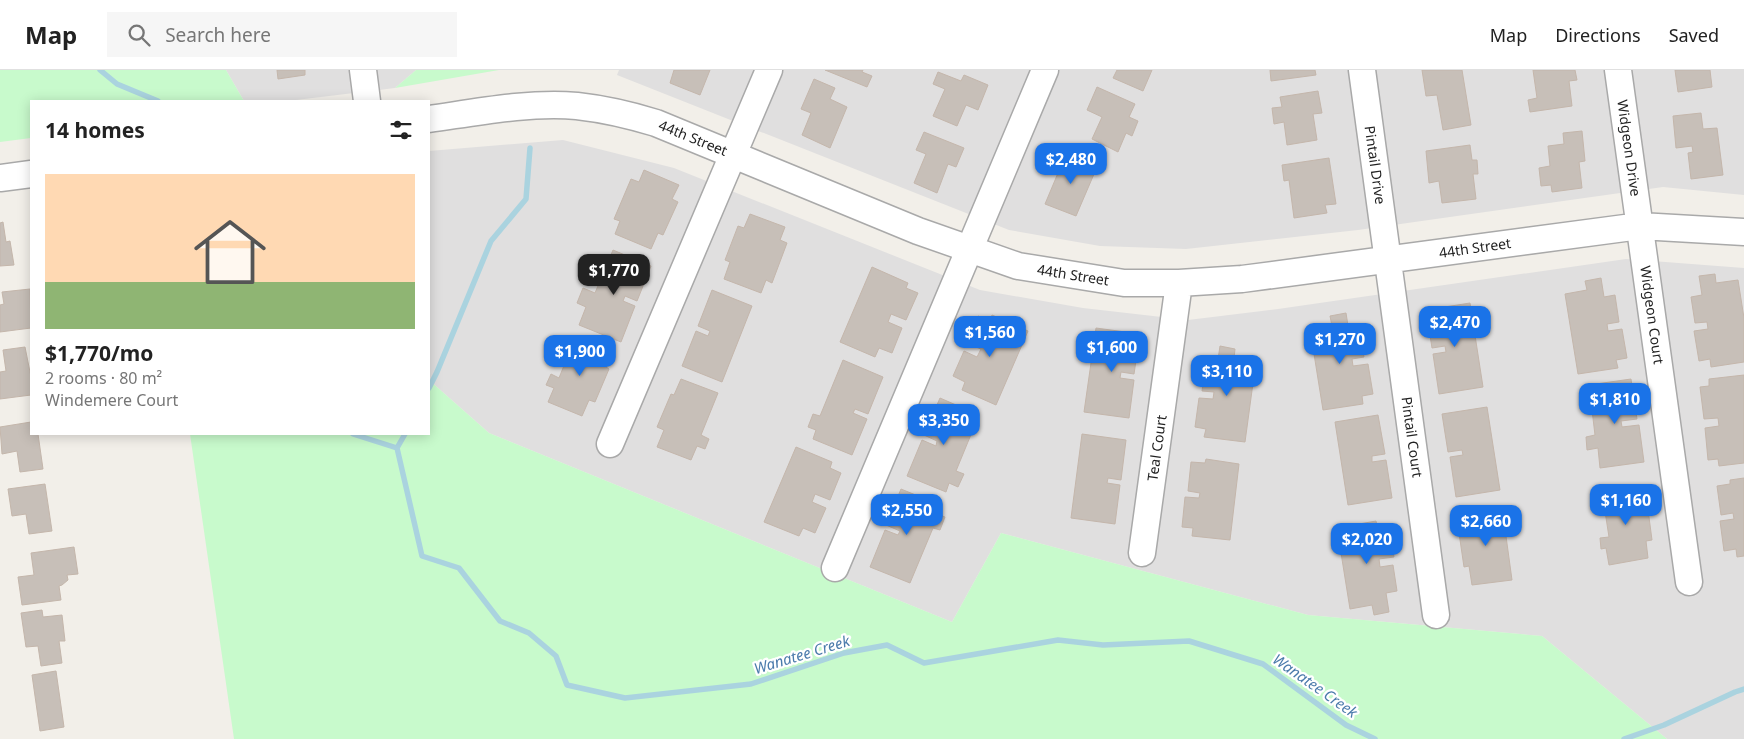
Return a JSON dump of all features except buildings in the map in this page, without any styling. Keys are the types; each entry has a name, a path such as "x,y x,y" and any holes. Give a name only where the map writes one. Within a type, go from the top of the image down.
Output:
{"street":[{"path":"364,70 367,100"},
{"path":"610,444 769,70"},
{"path":"834,568 1045,70"},
{"name":"Pintail Drive","path":"1362,70 1388,260"},
{"name":"Widgeon Drive","path":"1618,70 1640,226"},
{"name":"44th Street","path":"430,119 535,105 577,106 618,112 656,123 918,231 970,250 1018,266 1124,283 1242,280 1640,226 1744,232"},
{"path":"0,178 30,174"},
{"name":"Widgeon Court","path":"1640,226 1689,582"},
{"name":"Pintail Court","path":"1388,260 1436,615"},
{"name":"Teal Court","path":"1142,553 1179,283"}],"shaded area":[{"path":"226,70 416,70 395,88 296,100 243,100"},
{"path":"619,70 1744,70 1744,195 1663,187 1358,230 1186,249 1100,246 1009,230 617,75"},
{"path":"563,140 674,168 980,290 1083,308 1188,320 1278,309 1626,259 1744,268 1744,739 1667,739 1542,636 1308,615 1001,533 952,622 489,433 430,381 430,151"}],"green space":[{"path":"0,70 226,70 243,100 30,100 30,138 0,142"},
{"path":"416,70 499,70 395,88"},
{"path":"430,381 489,433 952,622 1001,533 1308,615 1542,636 1667,739 234,739 190,435 430,435"}],"waterway":[{"name":"Wanatee Creek","path":"100,70 117,84 156,100"},
{"path":"430,386 491,241 526,199 530,148"},
{"name":"Wanatee Creek","path":"356,435 397,448 422,556 459,568 500,621 529,633 556,656 567,685 625,698 751,684 844,653 887,645 924,663 1058,640 1103,645 1189,641 1263,664 1346,725 1375,739"},
{"path":"397,448 404,435"},
{"path":"1624,739 1664,725 1744,689"}]}
